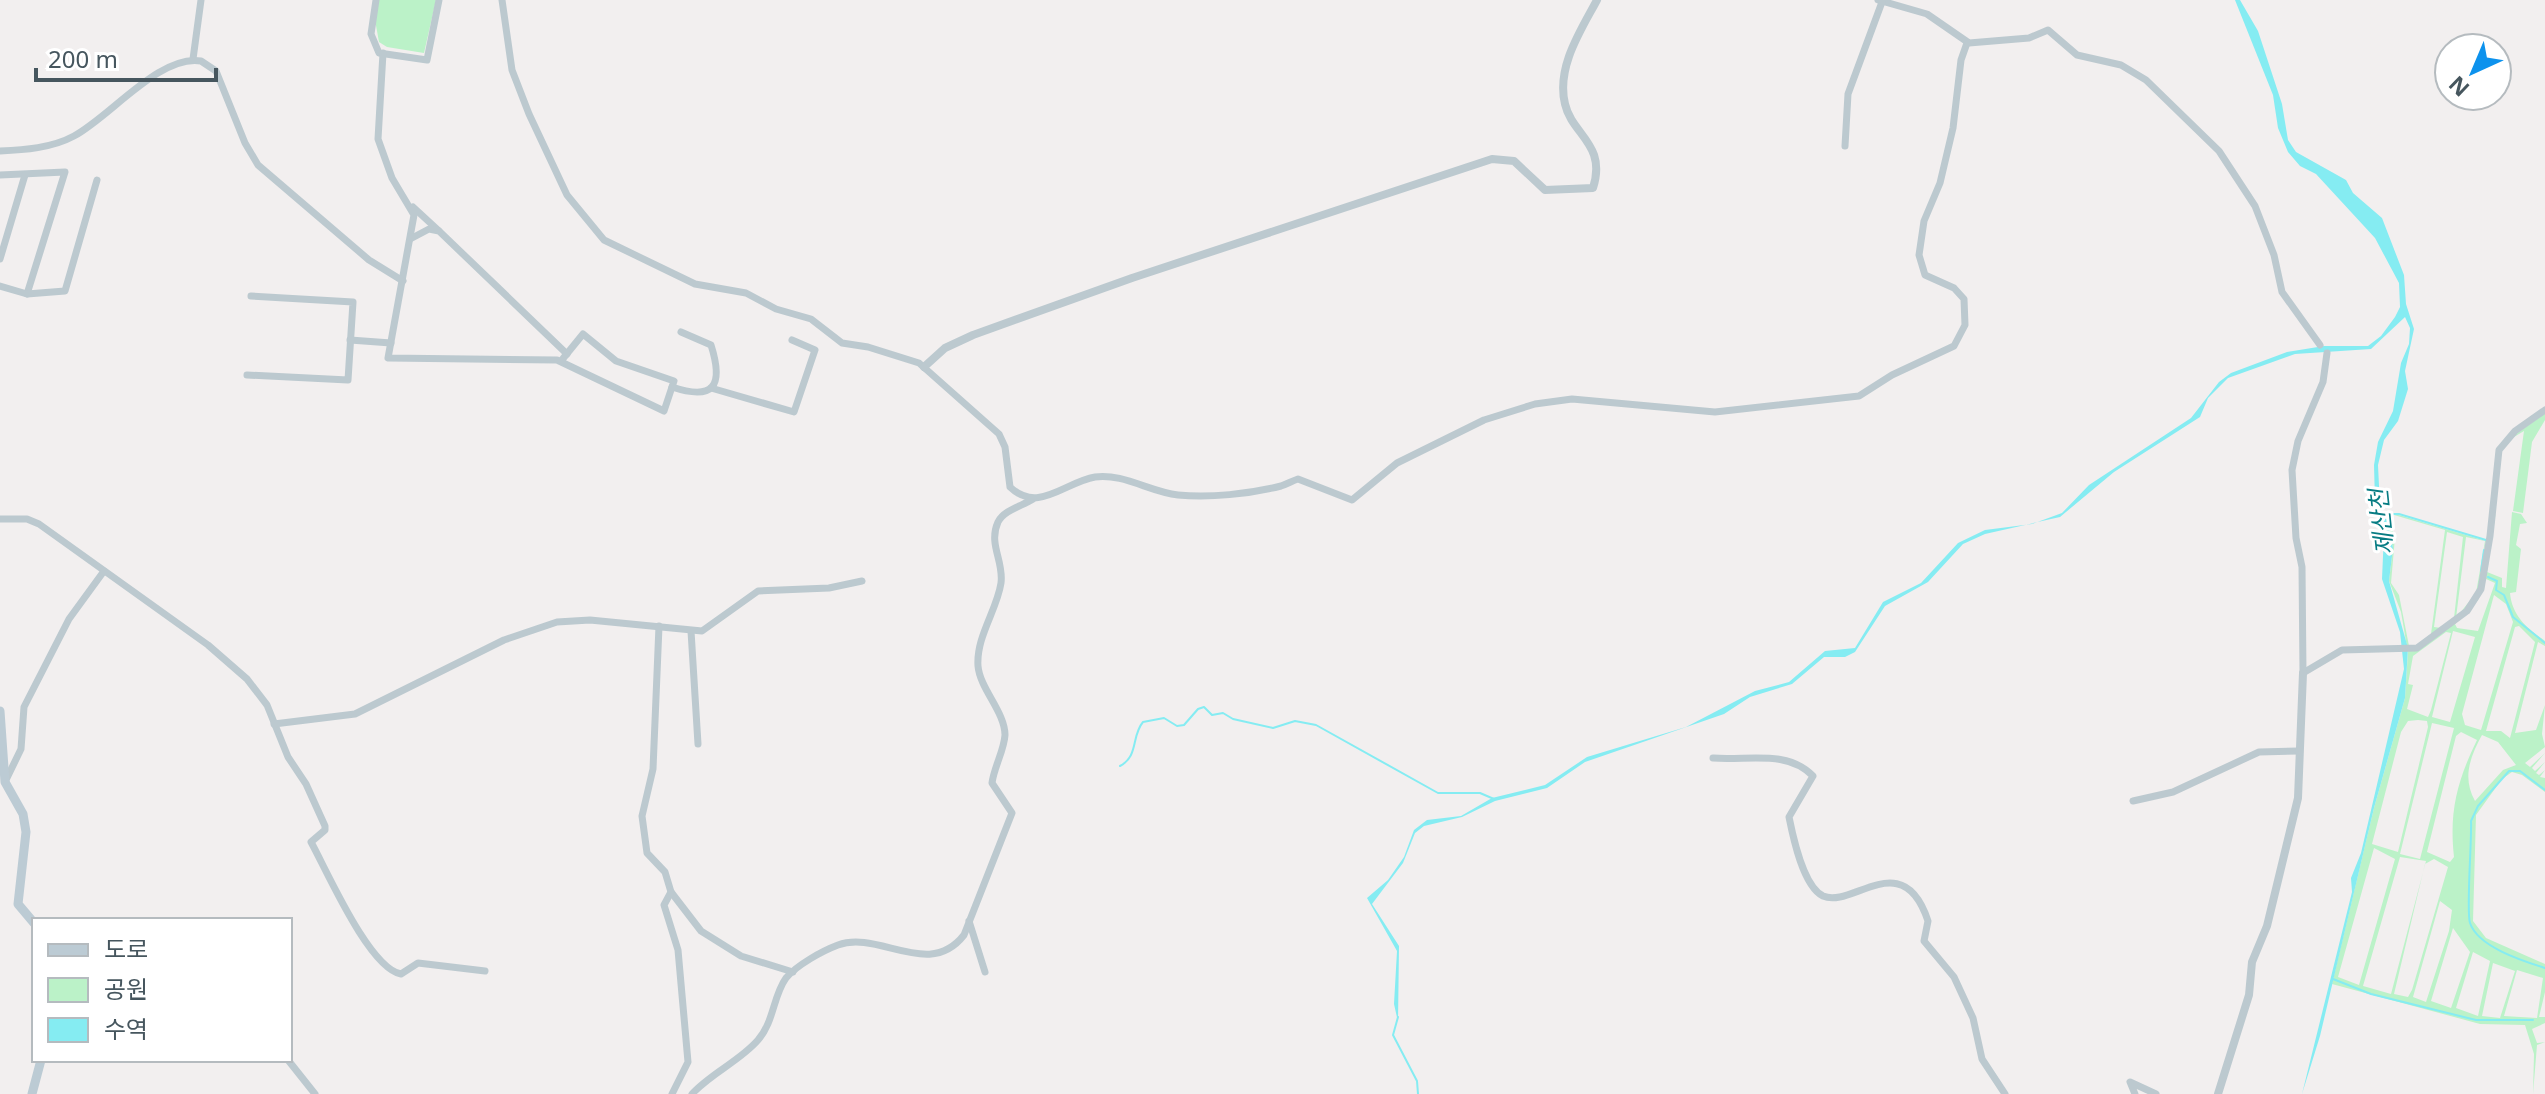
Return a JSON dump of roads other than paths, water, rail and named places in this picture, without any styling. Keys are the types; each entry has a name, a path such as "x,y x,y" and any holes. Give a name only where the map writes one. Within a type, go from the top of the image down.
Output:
{"main road":[{"path":"0,711 5,782 24,820 25,856 18,899 20,908 32,919"},
{"path":"32,1094 40,1062"}],"street":[{"path":"193,59 201,0"},
{"path":"376,0 371,34 379,53 427,60 439,0"},
{"path":"502,0 512,70 529,114 567,195 604,240 695,284 746,293 776,309 811,319 842,343 868,347 924,367 999,434 1007,453 1010,487 1035,498"},
{"path":"924,367 945,348 973,335 1132,278 1492,159 1514,161 1545,190 1593,188 1592,148 1568,113 1564,96 1569,57 1597,0"},
{"path":"1845,146 1848,94 1880,1 1927,14 1946,24 1967,43 2029,38 2048,30 2077,55 2121,65 2161,92 2219,151 2251,198 2274,255 2282,292 2320,345"},
{"path":"692,1094 712,1074 759,1039 786,979 793,972 844,943 938,955 956,946 991,873 1012,813 992,783 1005,733 978,667 992,606 1001,586 1002,570 994,545 995,530 999,519 1008,511 1035,498 1105,476 1182,496 1232,494 1298,479 1352,500 1397,463 1484,420 1535,404 1582,400 1642,403 1708,412 1859,396 1892,375 1950,350 1965,325 1964,299 1954,288 1925,275 1919,255 1924,221 1940,183 1953,128 1956,86 1967,43"},
{"path":"383,53 378,139 392,178 414,215 388,358 564,358"},
{"path":"0,151 52,144 75,136 166,69 193,59 208,64 216,71 239,130 258,165 382,268 403,281"},
{"path":"0,175 65,172 27,294"},
{"path":"0,259 25,175"},
{"path":"0,286 27,294 65,291 97,180"},
{"path":"408,203 564,358 664,411 674,381 616,361 583,334 564,358"},
{"path":"411,240 429,229 439,231"},
{"path":"382,268 395,270 406,266"},
{"path":"247,375 348,380 353,302 251,296"},
{"path":"672,387 699,395 711,388 717,373 711,345 681,332"},
{"path":"350,340 391,343"},
{"path":"711,388 794,412 815,350 792,340"},
{"path":"2218,1094 2249,995 2252,962 2271,913 2299,790 2303,673 2302,567 2296,538 2292,465 2298,441 2323,382 2327,353"},
{"path":"2303,673 2346,649 2417,648 2467,611 2481,589 2499,450 2515,431 2545,410"},
{"path":"0,519 32,521 232,665 262,694 325,826 325,830 311,842 377,957 398,974 418,963 485,971"},
{"path":"5,782 21,749 24,707 65,625 104,571"},
{"path":"274,724 355,714 504,640 557,622 590,620 691,631 708,628 758,591 829,588 862,581"},
{"path":"659,626 653,769 642,816 647,853 665,872 671,892 686,917 710,938 748,959 793,972"},
{"path":"691,631 698,744"},
{"path":"2133,801 2173,792 2259,752 2299,751"},
{"path":"1713,758 1780,759 1802,766 1813,776 1789,817 1796,836 1796,854 1808,877 1818,892 1829,897 1876,885 1896,885 1914,893 1928,921 1924,941 1954,977 1975,1026 1982,1059 2005,1094"},
{"path":"671,892 664,905 678,950 688,1062 672,1094"},
{"path":"968,921 985,972"},
{"path":"290,1062 315,1094"},
{"path":"2135,1094 2130,1082 2156,1094"}],"water":[{"name":"제산천","path":"2235,0 2240,0 2258,31 2282,104 2288,140 2296,152 2346,180 2353,193 2382,218 2404,275 2406,304 2414,329 2405,371 2408,389 2398,421 2384,440 2378,465 2380,507 2387,519 2393,548 2389,581 2408,648 2405,698 2374,808 2320,1036 2302,1094 2352,892 2351,878 2361,853 2404,669 2400,632 2382,579 2384,533 2375,502 2374,465 2378,442 2393,411 2401,363 2409,344 2410,328 2405,317 2371,349 2295,354 2228,378 2208,398 2200,417 2114,472 2060,517 2037,522 2062,513 2089,485 2191,418 2219,382 2231,373 2287,352 2324,346 2368,346 2381,336 2400,307 2399,283 2375,238 2316,174 2300,166 2288,152 2278,128 2273,95"},
{"path":"2025,525 1985,534 1963,544 1928,582 1885,606 1855,652 1845,657 1824,657 1792,684 1750,697 1724,714 1585,762 1547,788 1495,801 1462,817 1424,826 1415,833 1403,863 1372,904 1399,946 1398,1022 1394,1004 1397,951 1367,898 1388,880 1404,857 1414,830 1427,820 1461,816 1492,798 1545,785 1587,757 1686,727 1755,691 1789,682 1825,651 1855,648 1883,602 1921,583 1958,543 1985,530"}],"waterway":[{"name":"제산천","path":"2382,514 2399,514 2486,540"},
{"path":"2481,571 2484,550"},
{"path":"2488,577 2497,581 2496,590 2504,595 2513,617 2545,643"},
{"path":"1120,766 1130,757 1143,722 1164,718 1177,726 1184,725 1198,709 1204,707 1212,715 1223,713 1233,719 1273,728 1295,721 1316,725 1438,793 1480,793 1494,799"},
{"path":"2545,790 2520,771 2509,771 2478,806 2471,821 2469,905 2470,923 2482,939 2502,952 2545,968"},
{"path":"2333,979 2371,994 2476,1020 2533,1020"},
{"path":"1398,1017 1393,1035 1417,1081 1418,1094"}]}
